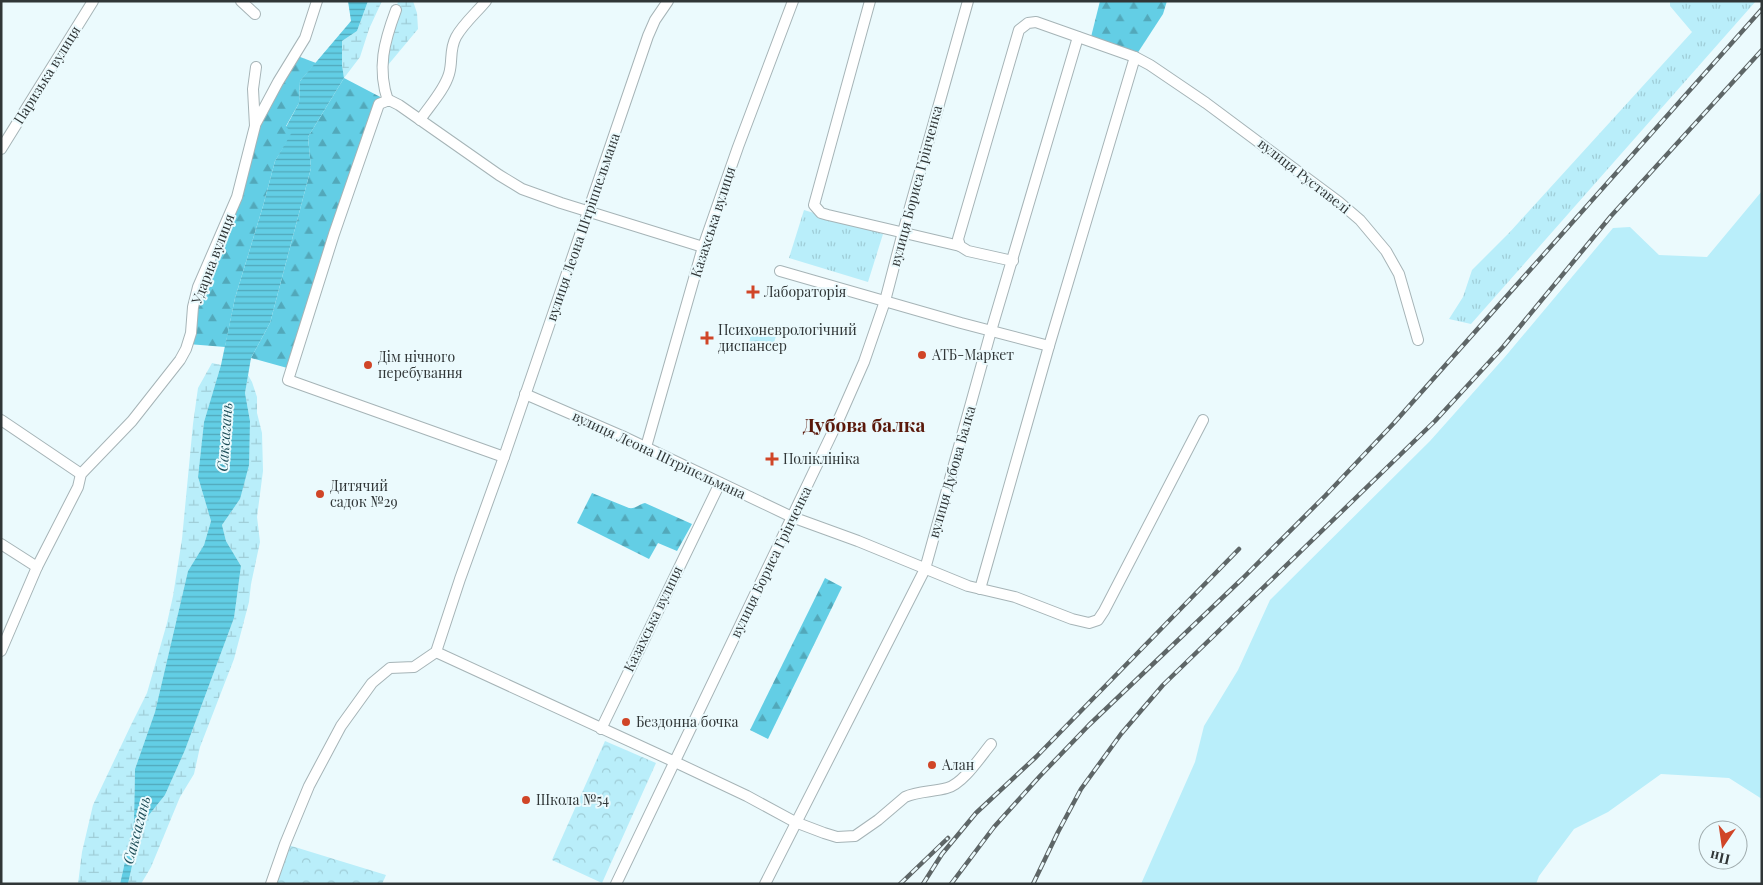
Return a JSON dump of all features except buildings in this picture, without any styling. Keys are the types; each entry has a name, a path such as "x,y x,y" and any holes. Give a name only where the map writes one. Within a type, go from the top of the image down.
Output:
{"street":[{"name":"Паризька вулиця","path":"1,149 93,1"},
{"path":"241,1 255,14"},
{"path":"255,126 278,82 305,38 317,1"},
{"path":"420,120 447,80 450,71 450,54 457,35 486,1"},
{"name":"вулиця Леона Штріппельмана","path":"436,652 648,36 655,20 668,1"},
{"name":"Казахська вулиця","path":"646,447 703,247 793,1"},
{"path":"870,1 814,205 821,213 828,215 960,246 968,251 1013,261"},
{"name":"вулиця Бориса Грінченка","path":"616,884 850,394 885,300 902,232 968,1"},
{"path":"388,101 382,80 382,65 386,39 396,10"},
{"name":"вулиця Руставелі","path":"960,246 958,239 1020,28 1028,22 1036,22 1135,57 1150,65 1206,103 1339,202 1360,220 1386,251 1399,274 1418,340"},
{"name":"вулиця Дубова Балка","path":"765,884 925,569 991,331 1078,37"},
{"path":"980,589 1049,346 1135,57"},
{"name":"Ударна вулиця","path":"1,650 38,567 78,487 81,474 132,421 180,360 186,349 191,333 193,307 198,287 237,197 255,126 253,89 256,67"},
{"path":"504,457 288,380 375,111 379,104 388,101 399,105 522,189 703,247"},
{"path":"780,271 1049,346"},
{"name":"вулиця Леона Штріпельмана","path":"526,394 646,447 792,517 882,550 968,586 1015,597 1072,619 1089,623 1098,620 1104,611 1204,420"},
{"path":"1,420 81,474"},
{"name":"Казахська вулиця","path":"601,728 720,483"},
{"path":"1,544 38,567"},
{"path":"271,884 308,786 341,726 372,683 390,668 414,667 436,652 747,796 795,822 837,837 855,836 911,794 953,786 991,744"}],"green space":[{"path":"368,1 382,1 369,29 360,57 344,78 342,41 357,31"},
{"path":"398,1 413,1 417,13 418,29 383,71"},
{"path":"1100,1 1167,1 1163,14 1135,57 1090,41"},
{"path":"1670,1 1756,1 1471,324 1449,319 1463,297 1472,270 1509,233 1692,32 1670,6"},
{"path":"295,55 316,63 300,81 299,103 286,126 293,132 275,161 235,298 225,347 188,344 193,307 237,197 255,126"},
{"path":"344,78 388,101 379,104 291,369 251,358 270,323 311,168 308,137"},
{"path":"1762,191 1762,799 1729,778 1661,774 1608,812 1574,829 1539,876 1536,884 1141,884 1195,762 1204,726 1238,670 1270,600 1430,441 1504,358 1613,228 1630,227 1659,255 1707,257"},
{"path":"804,210 883,234 868,282 789,258"},
{"path":"753,326 777,333 772,349 749,343"},
{"path":"212,363 221,365 204,422 198,477 211,521 204,545 188,571 155,712 135,769 134,821 120,884 78,884 82,852 93,805 147,693 167,623 182,539 198,388"},
{"path":"248,375 257,397 257,413 262,433 263,471 257,517 260,542 249,602 234,659 200,747 194,774 180,797 151,867 141,884 128,884 141,825 165,795 185,750 234,618 241,566 226,541 222,525 240,499 250,421 245,393"},
{"path":"592,493 629,508 645,503 692,524 677,551 658,543 649,559 577,523"},
{"path":"825,578 842,587 768,739 750,730"},
{"path":"605,741 656,763 602,883 552,860"},
{"path":"285,844 386,875 382,884 269,884"}],"water":[{"name":"Саксагань","path":"348,1 368,1 357,31 342,41 344,78 308,137 311,168 270,323 251,358 245,393 250,421 249,465 240,499 222,525 226,541 241,566 234,618 185,750 165,795 141,825 128,884 120,884 134,821 135,769 155,712 188,571 204,545 211,521 198,477 204,422 221,365 235,298 275,161 292,132 286,127 299,103 300,81 351,21"}],"railway":[{"path":"951,884 994,827 1089,725 1242,579 1325,496 1394,423 1762,9"},
{"path":"1033,884 1081,789 1121,734 1163,685 1435,421 1503,347 1611,216 1762,50"},
{"path":"923,884 942,854 976,813 1036,757 1239,549"},
{"path":"900,884 948,838"}],"place":[{"name":"Лабораторія","path":"753,292"},
{"name":"Психоневрологічний диспансер","path":"707,338"},
{"name":"АТБ-Маркет","path":"922,355"},
{"name":"Дім нічного перебування","path":"368,365"},
{"name":"Поліклініка","path":"772,459"},
{"name":"Дитячий садок №29","path":"320,494"},
{"name":"Бездонна бочка","path":"626,722"},
{"name":"Алан","path":"932,765"},
{"name":"Школа №54","path":"526,800"}],"district":[{"name":"Дубова балка","path":"864,425"}]}
